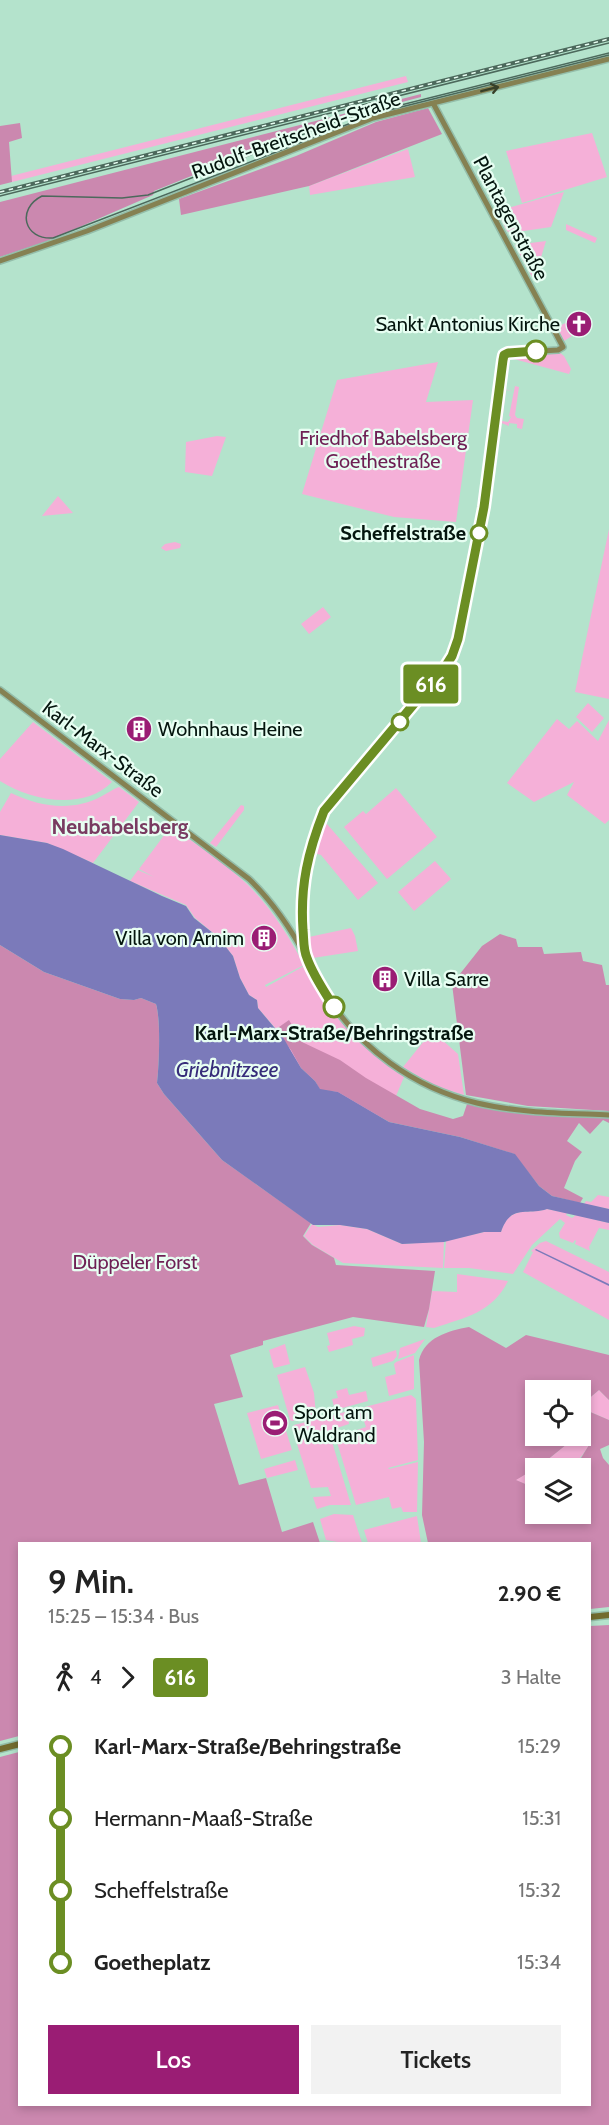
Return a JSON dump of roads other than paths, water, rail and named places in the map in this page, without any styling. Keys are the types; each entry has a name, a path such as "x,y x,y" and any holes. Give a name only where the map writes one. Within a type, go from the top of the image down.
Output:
{"main road":[{"path":"591,1617 609,1615"},
{"path":"0,1749 18,1744"}],"street":[{"name":"Rudolf-Breitscheid-Straße","path":"0,261 87,231 373,118 609,59"},
{"name":"Plantagenstraße","path":"306,957 302,917 304,873 313,838 324,811 445,667 458,639 484,507 504,355 558,350 563,347 433,103"},
{"name":"Karl-Marx-Straße","path":"0,690 244,874 282,918 325,993 354,1032 391,1064 428,1086 465,1100 498,1107 609,1115"}],"water":[{"name":"Griebnitzsee","path":"0,835 47,843 63,849 186,906 194,918 218,937 233,956 240,978 249,995 257,1000 258,1008 284,1039 301,1068 320,1089 338,1092 389,1122 460,1137 515,1154 539,1186 552,1196 609,1209 609,1223 547,1209 515,1214 505,1223 501,1232 484,1232 444,1242 402,1244 367,1229 340,1225 313,1225 222,1160 164,1094 157,1083 159,1032 156,1004 141,998 120,999 44,972 0,945"},
{"path":"535,1250 609,1284 609,1286"}],"tram line":[{"path":"0,196 609,43"},
{"path":"609,53 337,121 148,195 122,198 42,196 29,208 26,216 27,223 35,234 53,238 377,113 609,55"}],"railway":[{"path":"0,192 609,39"}],"place":[{"name":"Sankt Antonius Kirche","path":"579,324"},
{"name":"Scheffelstraße","path":"479,533"},
{"name":"Wohnhaus Heine","path":"139,729"},
{"name":"Villa von Arnim","path":"264,938"},
{"name":"Villa Sarre","path":"385,979"},
{"name":"Karl-Marx-Straße/Behringstraße","path":"334,1007"},
{"name":"Sport am Waldrand","path":"275,1423"}],"district":[{"name":"Neubabelsberg","path":"120,827"}],"park label":[{"name":"Friedhof Babelsberg Goethestraße","path":"383,450"},
{"name":"Düppeler Forst","path":"135,1262"}]}
